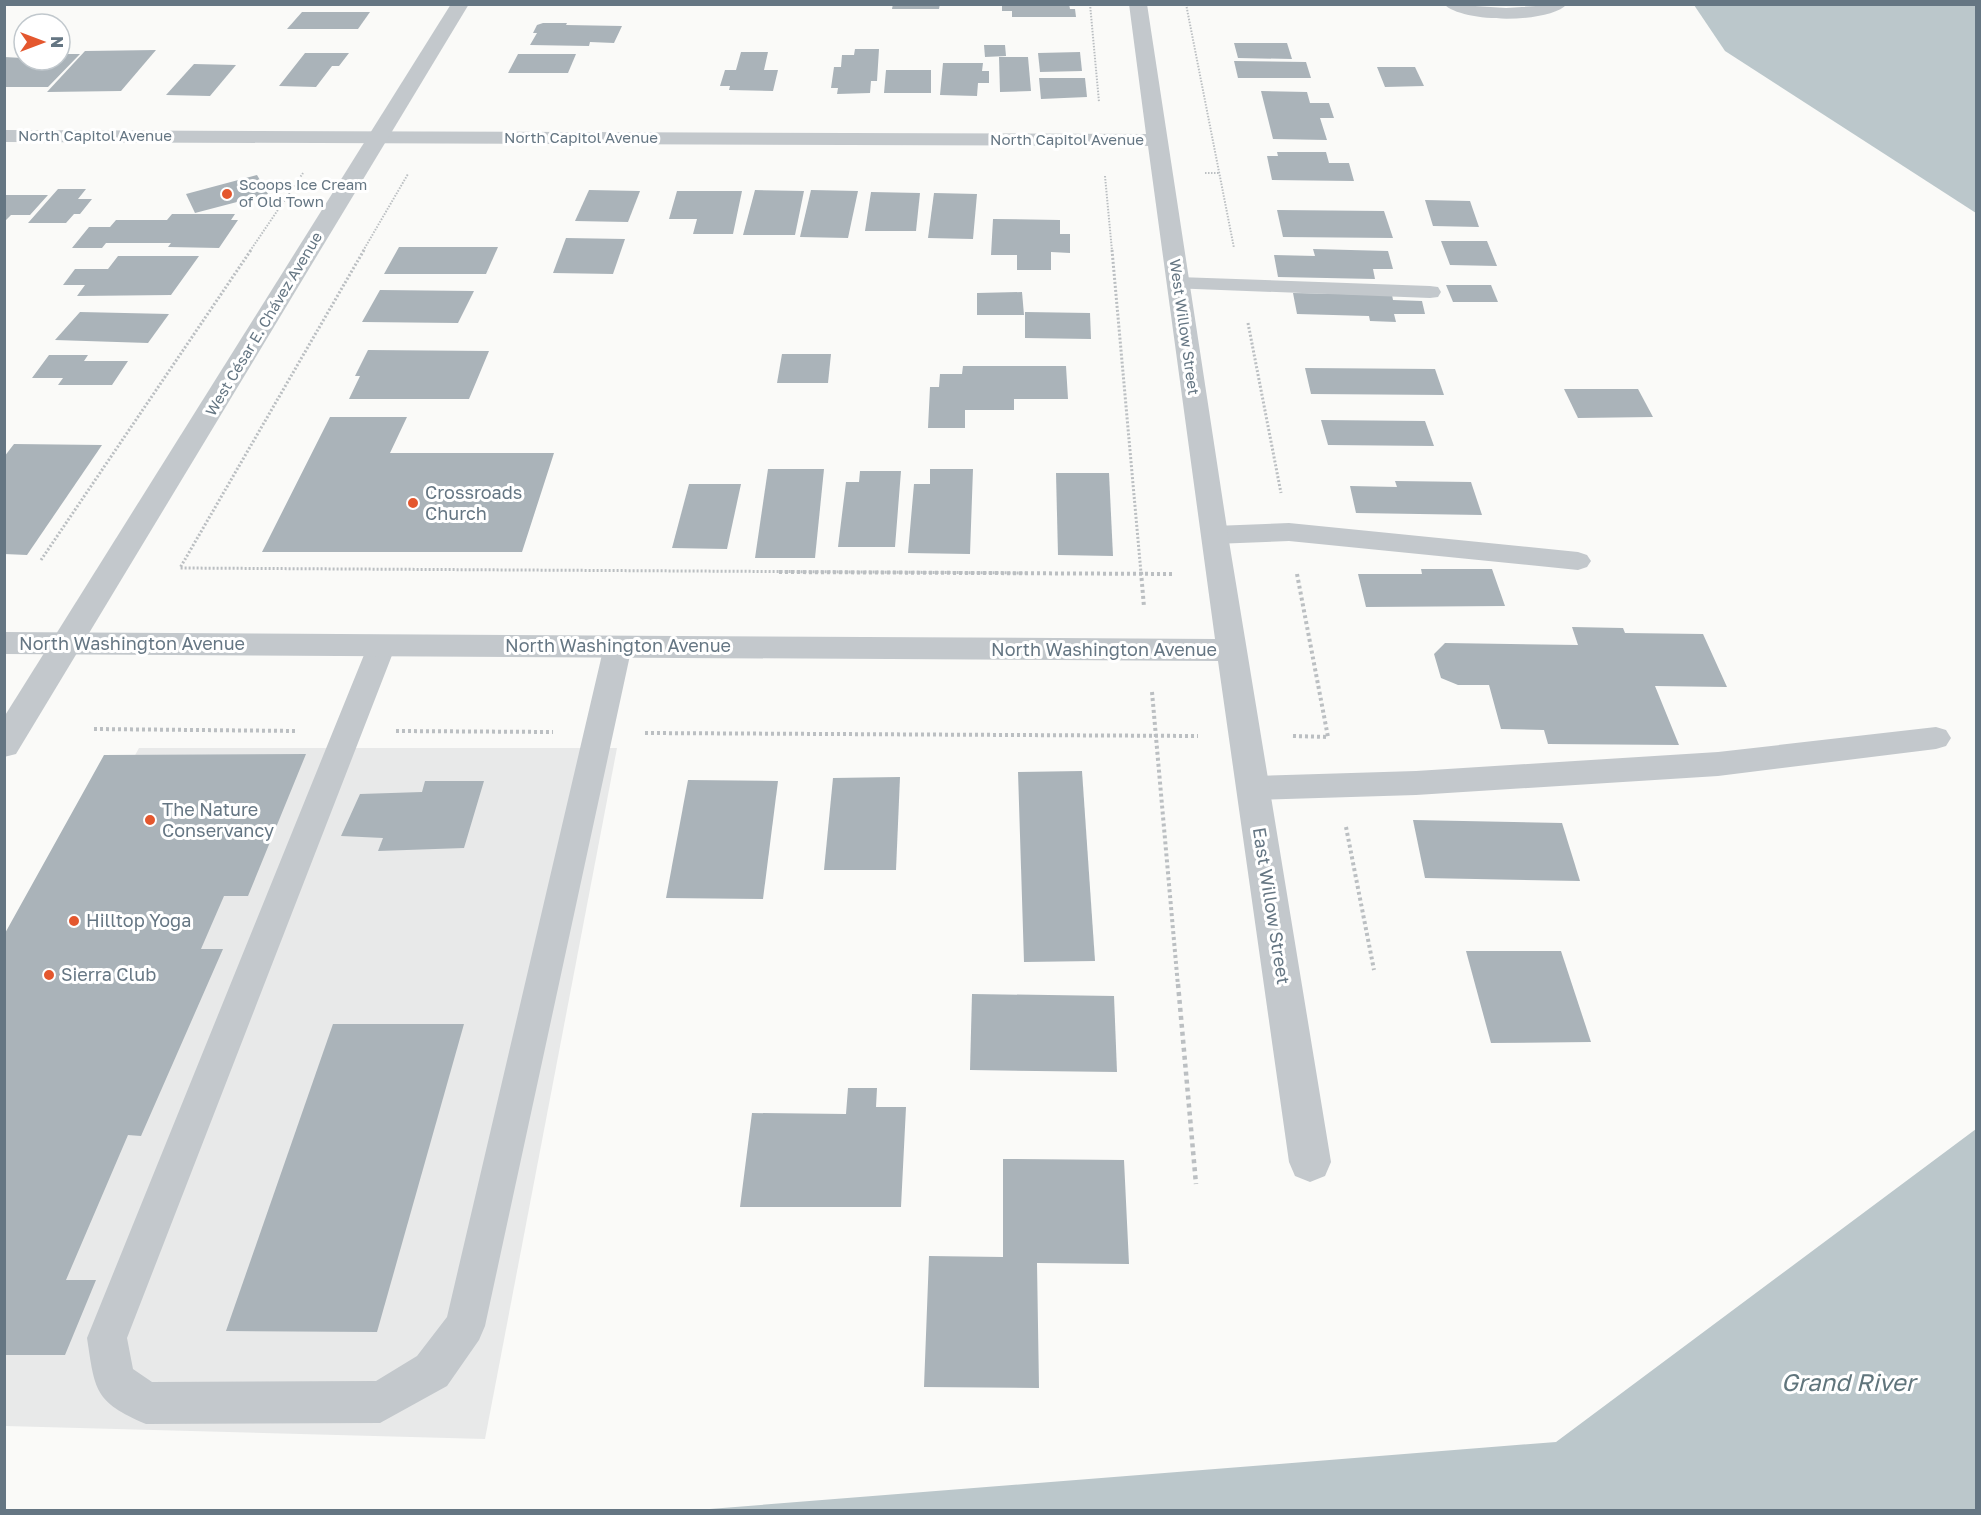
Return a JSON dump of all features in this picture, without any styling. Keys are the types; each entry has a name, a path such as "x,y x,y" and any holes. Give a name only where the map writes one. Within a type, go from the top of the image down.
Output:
{"street":[{"name":"West César E. Chávez Avenue","path":"4,745 69,643 460,4"},
{"name":"West Willow Street","path":"1138,4 1231,650"},
{"name":"North Capitol Avenue","path":"4,136 1158,140"},
{"name":"North Washington Avenue","path":"4,643 1231,650"},
{"name":"East Willow Street","path":"1231,650 1310,1162"}],"lane":[{"path":"1452,4 1460,10 1478,12 1539,12 1553,9 1559,4"},
{"path":"1178,283 1430,292"},
{"path":"1214,535 1289,532 1578,561"},
{"path":"382,645 107,1338 114,1381 146,1403 380,1402 432,1371 465,1326 618,646"},
{"path":"1252,788 1718,764 1936,738"}],"path":[{"path":"1090,4 1196,1184"},
{"path":"1186,4 1374,970"},
{"path":"40,560 306,169"},
{"path":"411,169 180,568 1297,575"},
{"path":"94,729 1328,737"}],"shaded area":[{"path":"139,748 617,748 485,1439 5,1426 5,993"}],"water":[{"path":"1694,5 1976,5 1976,213 1725,51"},
{"name":"Grand River","path":"1976,1129 1976,1510 697,1510 1556,1442"}],"building":[{"path":"893,4 940,4 939,9 892,9"},
{"path":"1002,4 1069,4 1070,9 1075,9 1076,17 1012,17 1012,11 1002,11"},
{"path":"302,12 370,12 358,29 287,29"},
{"path":"543,23 622,26 614,43 590,42 589,46 530,45 537,33 533,33 537,25"},
{"path":"1234,43 1287,43 1292,59 1238,58"},
{"path":"984,45 1005,45 1006,56 985,57"},
{"path":"855,49 879,49 877,81 871,81 870,93 837,94 838,88 831,88 834,67 841,67 842,55 854,55"},
{"path":"156,50 121,91 47,92 66,72 72,72 72,65 85,51"},
{"path":"741,52 768,52 764,70 778,70 773,91 729,90 730,86 720,86 725,70 736,70"},
{"path":"1080,52 1082,71 1040,72 1038,53"},
{"path":"305,53 349,53 339,66 332,66 316,87 279,86"},
{"path":"72,54 80,54 72,62"},
{"path":"518,54 576,54 568,73 508,73"},
{"path":"4,57 12,57 12,72 63,72 48,87 4,87"},
{"path":"999,57 1028,57 1031,91 1000,92"},
{"path":"1234,61 1306,62 1311,78 1238,78"},
{"path":"943,63 983,63 982,71 989,71 989,83 978,83 977,96 940,95"},
{"path":"194,64 236,65 210,96 166,95"},
{"path":"1377,67 1415,67 1424,86 1385,87"},
{"path":"886,70 931,70 931,93 884,93"},
{"path":"1039,78 1085,78 1087,97 1041,99"},
{"path":"1261,91 1307,92 1310,103 1329,103 1334,118 1320,118 1327,140 1273,139"},
{"path":"1277,152 1326,152 1329,163 1349,163 1354,181 1272,180 1267,156 1278,156"},
{"name":"Scoops Ice Cream of Old Town","path":"257,175 268,194 195,213 186,194"},
{"path":"58,189 86,189 78,199 92,199 80,214 74,214 66,223 28,223"},
{"path":"589,190 640,191 628,222 575,221"},
{"path":"755,190 804,191 795,235 743,235"},
{"path":"811,190 858,191 848,238 800,237"},
{"path":"677,191 742,191 733,234 693,234 697,219 669,219"},
{"path":"871,192 920,193 916,231 865,231"},
{"path":"934,193 977,194 973,239 928,238"},
{"path":"4,195 48,195 30,215 11,215 4,222"},
{"path":"1425,200 1470,201 1479,227 1433,226"},
{"path":"1277,210 1384,211 1393,238 1283,237"},
{"path":"172,214 235,214 231,220 238,220 219,248 168,247 171,243 106,243 102,248 72,248 89,227 110,227 116,220 167,220"},
{"path":"993,219 1060,220 1060,234 1070,234 1070,253 1051,252 1051,270 1017,270 1017,255 991,255"},
{"path":"566,238 625,239 613,274 553,273"},
{"path":"1441,241 1487,241 1497,266 1450,265"},
{"path":"399,247 498,247 486,274 384,274"},
{"path":"1313,249 1388,251 1393,269 1373,269 1375,279 1278,277 1274,255 1315,256"},
{"path":"118,256 199,256 171,295 77,296 85,285 63,285 75,269 108,269"},
{"path":"1446,285 1491,285 1498,302 1453,302"},
{"path":"380,290 474,291 458,323 362,322"},
{"path":"1022,292 1024,315 977,315 977,293"},
{"path":"1293,293 1392,295 1393,300 1422,301 1425,314 1394,314 1396,322 1370,321 1369,316 1297,314"},
{"path":"80,312 169,314 148,343 55,340"},
{"path":"1025,312 1090,313 1091,339 1025,338"},
{"path":"368,350 489,351 469,399 349,399 360,376 355,376"},
{"path":"782,354 831,354 828,383 777,383"},
{"path":"49,355 88,355 84,361 128,361 112,385 58,385 63,378 32,378"},
{"path":"963,366 1066,366 1068,399 1014,399 1014,410 965,410 965,428 928,428 930,387 939,387 940,374 962,374"},
{"path":"1305,368 1435,369 1444,395 1311,394"},
{"path":"1564,389 1638,389 1653,417 1578,418"},
{"name":"Crossroads Church","path":"330,417 407,417 390,453 554,453 522,552 262,552"},
{"path":"1321,420 1425,421 1434,446 1328,445"},
{"path":"14,444 102,445 27,555 4,554 4,457"},
{"path":"768,469 824,469 815,558 755,558"},
{"path":"930,469 973,469 970,554 908,553 914,484 930,484"},
{"path":"860,471 901,471 895,547 838,547 846,482 859,482"},
{"path":"1056,473 1109,473 1113,556 1058,555"},
{"path":"1395,481 1471,482 1482,515 1356,513 1350,486 1397,487"},
{"path":"689,484 741,484 727,549 672,548"},
{"path":"1421,569 1492,569 1505,606 1366,607 1358,574 1422,574"},
{"path":"1572,627 1623,628 1625,633 1703,634 1727,687 1655,686 1679,745 1548,744 1544,730 1501,729 1489,685 1458,685 1441,678 1434,654 1445,643 1578,645"},
{"path":"306,754 248,896 224,896 201,949 223,949 141,1136 128,1135 66,1280 96,1280 65,1355 4,1355 4,935 104,755"},
{"path":"1082,771 1095,961 1024,962 1018,772"},
{"path":"900,777 896,870 824,870 833,778"},
{"path":"688,780 778,781 763,899 666,898"},
{"path":"425,781 484,781 464,848 378,851 383,838 341,836 360,794 422,792"},
{"path":"1413,820 1562,823 1580,881 1425,878"},
{"path":"1466,951 1561,951 1591,1042 1491,1043"},
{"path":"972,994 1114,996 1117,1072 970,1070"},
{"path":"333,1024 464,1024 377,1332 226,1331"},
{"path":"848,1088 877,1088 876,1107 906,1107 901,1207 740,1207 752,1113 846,1114"},
{"path":"1003,1159 1124,1160 1129,1264 1037,1263 1039,1388 924,1387 929,1256 1003,1257"}],"place":[{"name":"Scoops Ice Cream of Old Town","path":"227,194"},
{"name":"Crossroads Church","path":"413,503"},
{"name":"The Nature Conservancy","path":"150,820"},
{"name":"Hilltop Yoga","path":"74,921"},
{"name":"Sierra Club","path":"49,975"}]}
